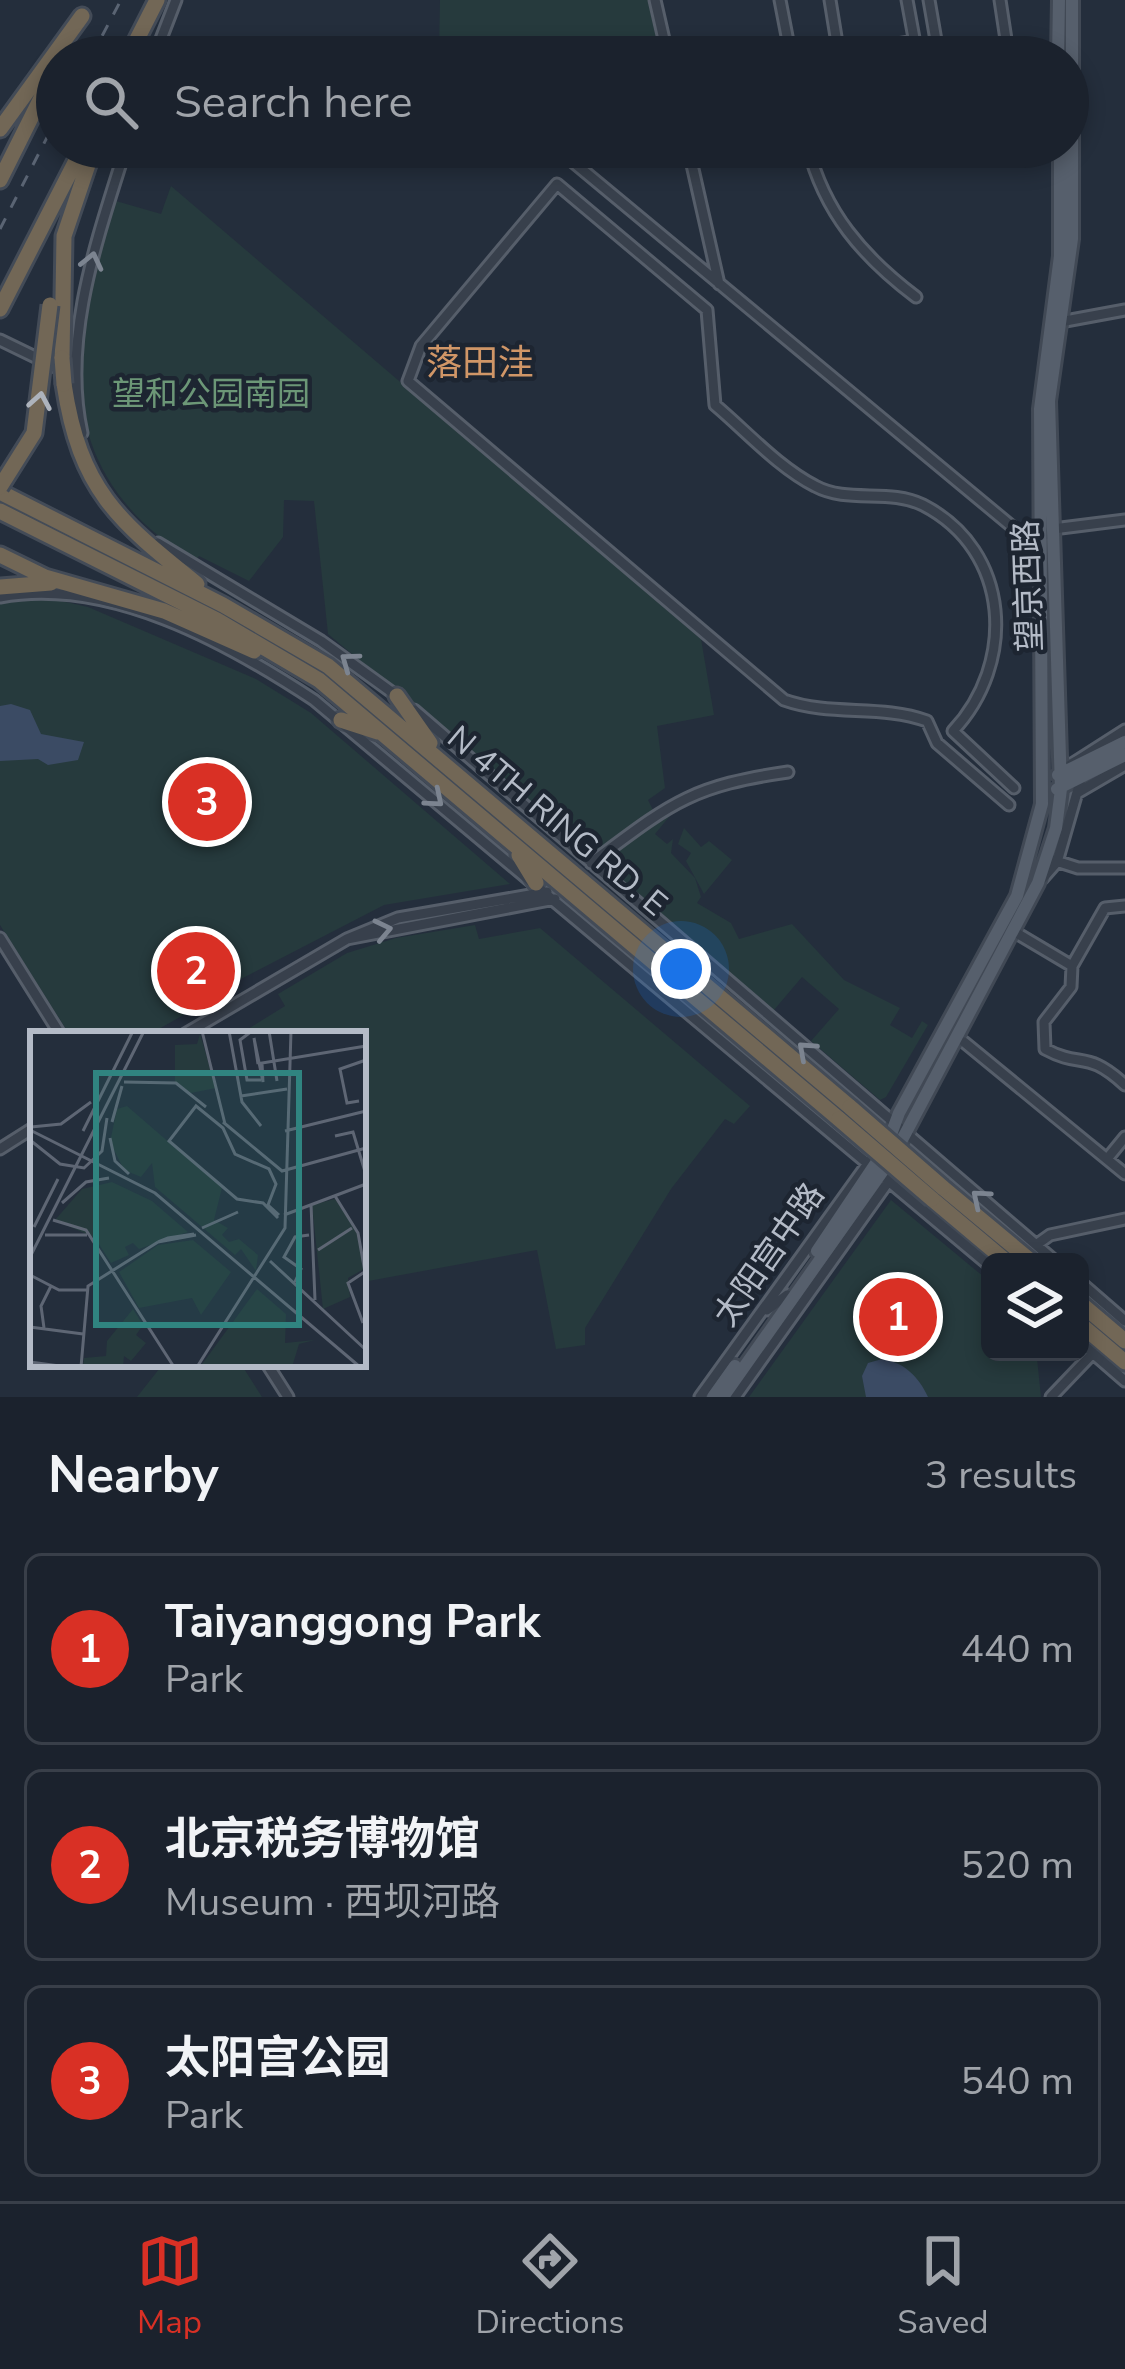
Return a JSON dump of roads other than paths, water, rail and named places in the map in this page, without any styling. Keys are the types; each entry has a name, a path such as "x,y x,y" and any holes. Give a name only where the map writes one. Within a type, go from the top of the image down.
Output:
{"highway":[{"path":"72,36 90,0"},
{"path":"139,36 157,0"},
{"path":"67,36 82,16"},
{"path":"0,129 36,79"},
{"path":"0,180 36,108"},
{"path":"0,309 71,168"},
{"path":"0,489 34,433 50,305 64,236 87,168"},
{"path":"64,236 62,358 70,380 81,461 100,497 135,536 223,605"},
{"name":"N 4TH RING RD. E","path":"0,489 223,605 328,666 937,1193 997,1253"},
{"name":"N 4TH RING RD. E","path":"0,511 217,620 319,680 845,1113"},
{"path":"0,555 76,586 164,611 319,680"},
{"path":"0,587 76,586"},
{"path":"398,696 442,761"},
{"path":"341,720 385,734"},
{"path":"512,842 546,892"},
{"name":"N 4TH RING RD. E","path":"937,1193 1032,1253"},
{"path":"1089,1311 1125,1341"},
{"path":"1089,1331 1125,1361"}],"main road":[{"path":"1058,36 1059,0"},
{"name":"望京西路","path":"1072,0 1072,36"},
{"name":"望京西路","path":"1054,322 1060,168"},
{"name":"望京西路","path":"899,1131 1053,860 1069,785 1040,409 1072,239 1072,168"},
{"name":"望京西路","path":"899,1131 1017,896 1044,782 1048,533"},
{"path":"1069,785 1125,742"},
{"path":"1044,782 1069,785 1125,755"},
{"path":"879,1170 899,1131"},
{"name":"太阳宫中路","path":"723,1397 879,1170"},
{"name":"太阳宫中路","path":"713,1397 786,1302"}],"street":[{"path":"162,36 176,0"},
{"path":"656,0 664,36"},
{"path":"780,0 786,36"},
{"path":"830,0 836,36"},
{"path":"907,0 913,36"},
{"path":"929,0 935,36"},
{"path":"1000,0 1005,36"},
{"path":"119,168 91,259 70,380 86,449 106,492 162,546 321,641 398,696 940,1165 1033,1253"},
{"path":"580,168 1033,544 1048,533 1125,520"},
{"path":"693,168 719,284"},
{"path":"816,168 827,199 852,239 916,297"},
{"path":"1009,805 937,743 927,721 896,710 844,712 784,700 407,381 421,346 557,184 707,310 715,405 818,488 921,503 961,533 986,571 999,619 996,658 973,710 953,731 1014,788"},
{"path":"1054,322 1125,310"},
{"path":"0,340 70,380"},
{"path":"0,597 68,594 152,616 277,676 341,720 981,1258"},
{"path":"1125,730 1070,762 1069,785 1125,765"},
{"path":"591,863 681,796 733,780 788,772"},
{"path":"1053,860 1078,868 1125,868"},
{"path":"190,1031 347,939 398,918 546,892"},
{"path":"1125,906 1105,908 1072,966 1071,987 1044,1022 1045,1049 1058,1057 1100,1060 1125,1084"},
{"path":"1013,931 1072,966"},
{"path":"0,938 58,1031"},
{"path":"964,1042 1125,1174"},
{"path":"844,1141 873,1107"},
{"path":"0,1149 30,1130"},
{"path":"1107,1159 1125,1137"},
{"path":"844,1141 940,1165"},
{"name":"太阳宫中路","path":"735,1397 778,1336 890,1151"},
{"path":"912,1198 940,1165"},
{"name":"太阳宫中路","path":"700,1397 756,1318 879,1170"},
{"path":"1035,1253 1050,1235 1125,1219"},
{"path":"1089,1290 1125,1321"},
{"path":"756,1318 786,1302"},
{"path":"778,1336 786,1302"},
{"path":"1089,1350 1125,1381"},
{"path":"1061,1394 1093,1353"},
{"path":"269,1367 288,1397"}],"water":[{"path":"0,706 30,710 41,734 84,742 78,760 48,765 38,759 0,761"},
{"path":"882,1359 910,1372 928,1397 866,1397 862,1376 868,1363"}],"railway":[{"path":"102,36 121,0"},
{"path":"0,229 36,159"}],"place":[{"name":"太阳宫公园","path":"207,802"},
{"name":"北京税务博物馆","path":"196,971"},
{"name":"Taiyanggong Park","path":"898,1317"}],"district":[{"name":"落田洼","path":"480,362"}],"park label":[{"name":"望和公园南园","path":"211,393"}]}
